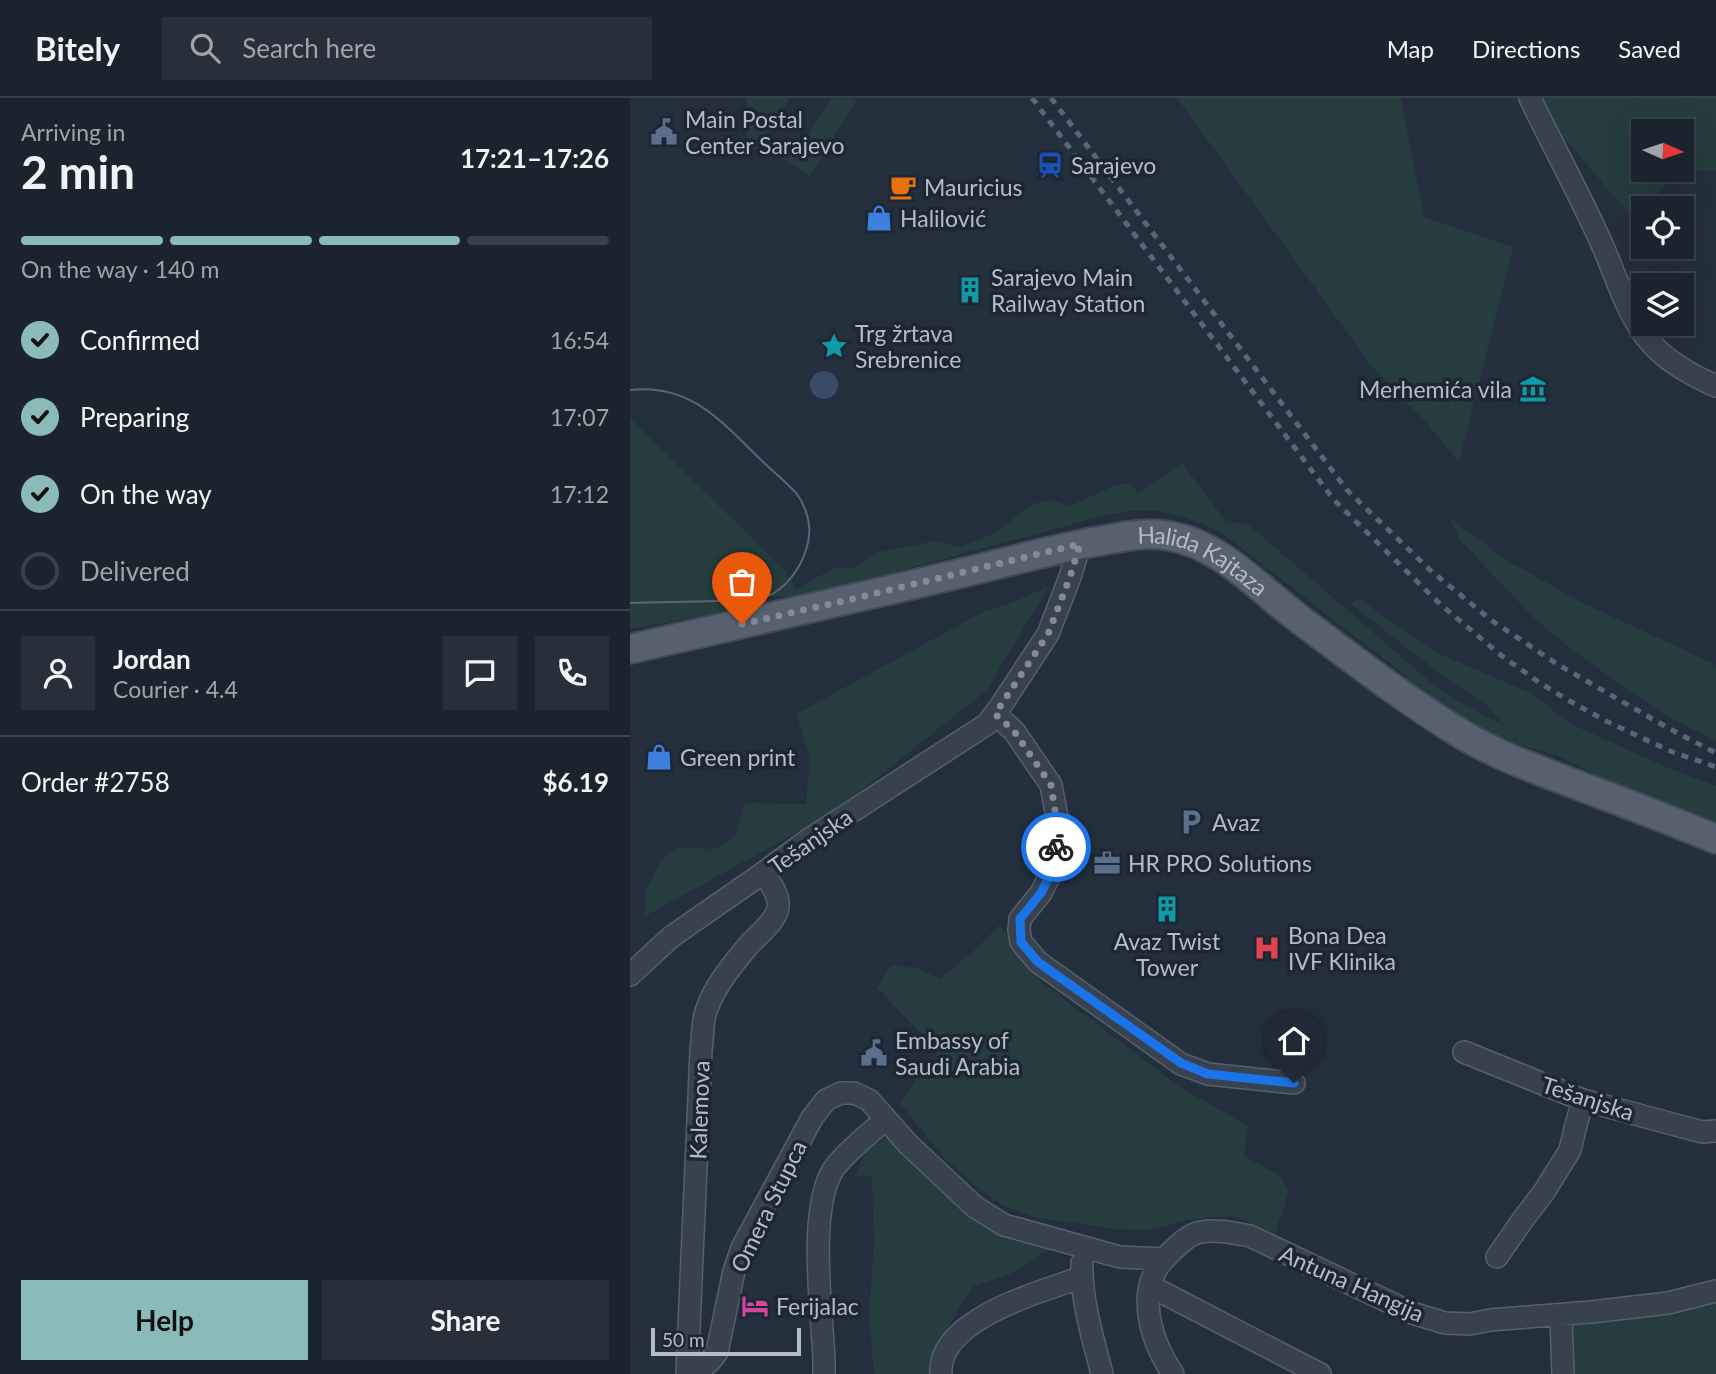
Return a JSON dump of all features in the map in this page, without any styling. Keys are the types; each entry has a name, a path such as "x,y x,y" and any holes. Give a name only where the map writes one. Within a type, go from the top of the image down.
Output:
{"main road":[{"name":"Halida Kajtaza","path":"630,649 1080,544 1154,533 1185,539 1210,550 1296,617 1466,737 1546,773 1716,839"}],"street":[{"path":"1530,98 1590,218 1637,325 1651,344 1664,355 1688,372 1716,386"},
{"name":"Tešanjska","path":"630,975 671,937 808,840 987,724 1048,634 1080,544"},
{"path":"995,714 1014,731 1051,785 1056,817 1056,848 1052,871 1041,893 1020,919 1021,942 1028,952 1038,962 1181,1063 1208,1074 1294,1083"},
{"name":"Kalemova","path":"687,1372 701,1049 705,1013 729,971 774,918 778,907 777,896 763,873"},
{"name":"Tešanjska","path":"1464,1052 1584,1100 1702,1132 1716,1131"},
{"name":"Omera Stupca","path":"687,1372 702,1368 717,1352 731,1283 742,1248 812,1118 826,1100 841,1093 854,1093 869,1100 929,1164 975,1207 1004,1225 1120,1257 1164,1259"},
{"path":"1497,1257 1544,1192 1570,1150 1584,1100"},
{"name":"Omera Stupca","path":"824,1374 818,1226 822,1197 833,1169 849,1151 886,1119"},
{"name":"Antuna Hangija","path":"1173,1374 1164,1360 1150,1323 1150,1286 1155,1271 1164,1259 1179,1243 1199,1232 1225,1231 1250,1236 1412,1313 1445,1323 1470,1324 1490,1320 1561,1316 1668,1303 1716,1291"},
{"path":"1086,1247 1082,1277 1090,1328 1102,1374"},
{"path":"941,1374 941,1359 947,1349 973,1322 996,1308 1082,1277"},
{"path":"1150,1286 1320,1374"},
{"path":"1561,1316 1563,1374"}],"green space":[{"path":"747,98 790,98 757,149 747,149"},
{"path":"832,98 857,99 810,176 780,157 779,151 782,149 794,156"},
{"path":"1177,98 1401,98 1424,217 1513,247 1459,462 1423,419 1370,364"},
{"path":"1537,98 1716,98 1716,171 1694,171 1694,119 1631,119 1631,182 1667,182 1656,196 1631,196 1631,216 1539,108"},
{"path":"630,418 785,571 796,589 836,567 853,568 878,552 936,541 959,547 994,534 1033,504 1050,500 1070,506 1113,486 1130,483 1138,493 1182,463 1225,520 1250,526 1427,679 1454,699 1504,726 1488,706 1443,676 1351,604 1358,598 1435,652 1530,693 1573,725 1666,767 1716,786 1716,821 1601,777 1558,756 1518,744 1452,712 1224,535 1196,521 1165,512 1144,510 1110,514 810,595 769,597 704,616 630,629"},
{"path":"1450,518 1508,561 1581,602 1716,665 1716,741 1663,714 1576,653 1537,621 1460,540"},
{"path":"1049,586 986,691 831,814 645,916 645,891 661,861 677,847 715,849 735,836 745,803 806,804 810,758 796,714 983,612"},
{"path":"1000,925 1039,980 1180,1087 1248,1126 1244,1156 1279,1175 1289,1191 1275,1233 1233,1216 1191,1219 1150,1230 1117,1229 1038,1218 1004,1206 978,1188 943,1157 900,1103 916,1078 937,1058 934,1046 877,988 891,965 916,968 940,979"},
{"path":"888,1136 939,1182 1049,1250 1012,1273 972,1287 937,1346 930,1374 874,1374 869,1316 874,1243 872,1176 854,1177 865,1152"},
{"path":"1716,1291 1716,1374 1565,1374 1564,1309"}],"water":[{"path":"824,371 834,375 838,385 834,395 824,399 814,395 810,385 814,375"}],"tram line":[{"path":"630,390 670,392 702,407 797,494 807,514 809,528 808,543 798,568 785,585 768,596 738,600 630,603"}],"railway":[{"path":"1032,98 1334,500 1440,604 1502,656 1568,700 1670,751 1716,767"},
{"path":"1051,98 1347,490 1430,570 1491,620 1557,664 1716,753"}],"way so far":[{"path":"742,624 1080,544 1048,634 995,714 1014,731 1051,785 1056,817 1056,847"}],"place":[{"name":"Main Postal Center Sarajevo","path":"664,132"},
{"name":"Sarajevo","path":"1050,165"},
{"name":"Mauricius","path":"903,187"},
{"name":"Halilović","path":"879,218"},
{"name":"Sarajevo Main Railway Station","path":"970,290"},
{"name":"Trg žrtava Srebrenice","path":"834,346"},
{"name":"Merhemića vila","path":"1533,389"},
{"name":"Green print","path":"659,757"},
{"name":"Avaz","path":"1191,822"},
{"name":"HR PRO Solutions","path":"1107,863"},
{"name":"Avaz Twist Tower","path":"1167,909"},
{"name":"Bona Dea IVF Klinika","path":"1267,948"},
{"name":"Embassy of Saudi Arabia","path":"874,1053"},
{"name":"Ferijalac","path":"755,1306"}],"route":[{"path":"1056,847 1052,871 1041,893 1020,919 1021,942 1038,962 1181,1063 1208,1074 1294,1083"}]}
